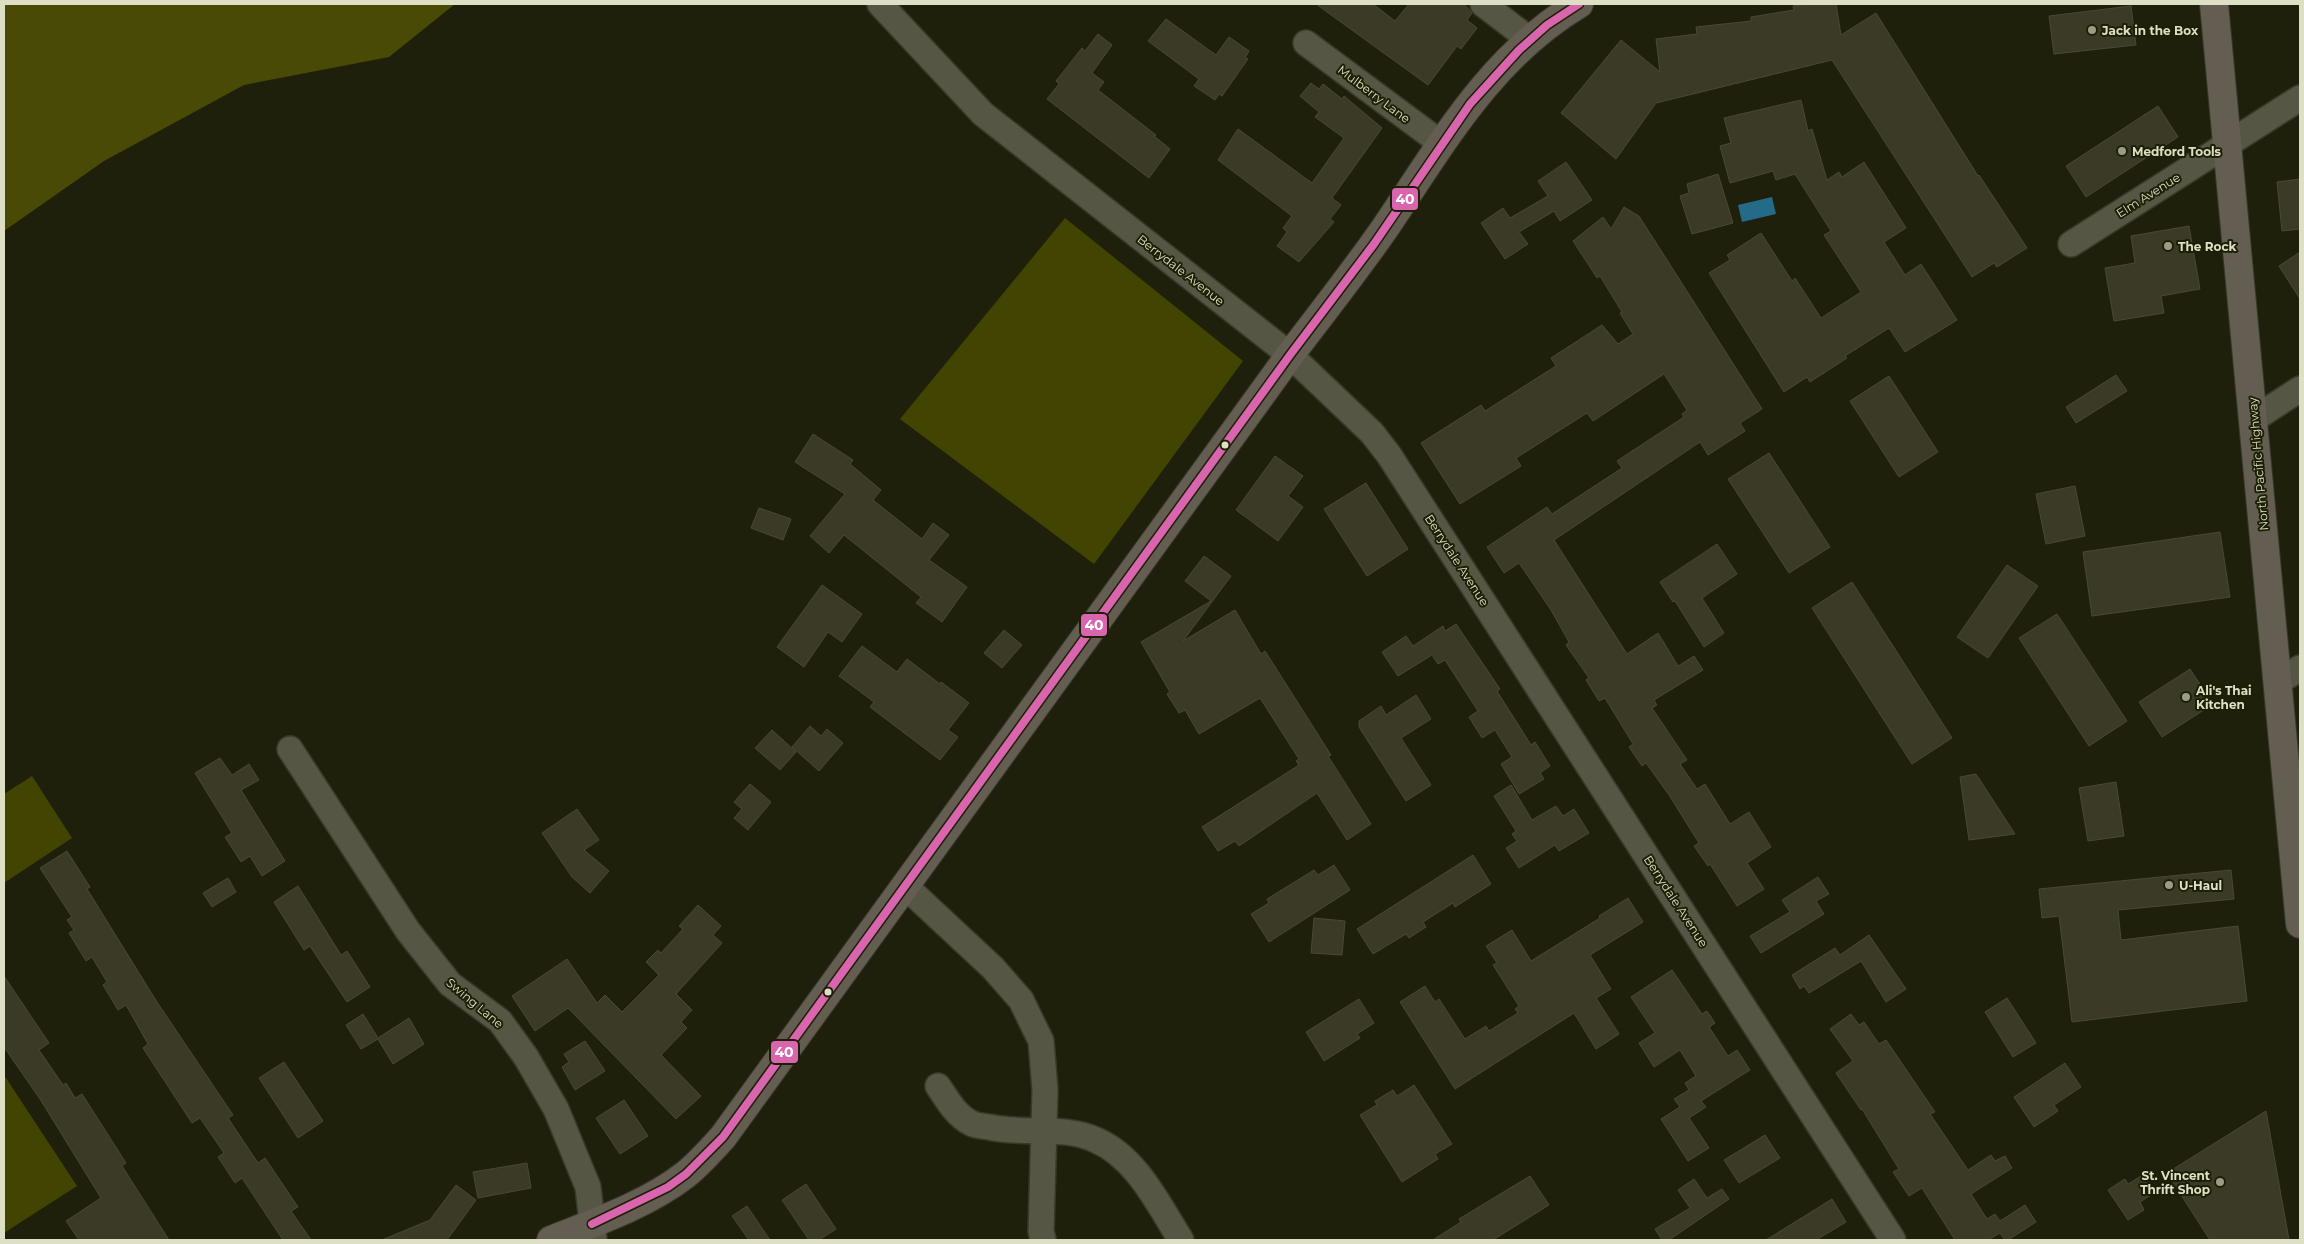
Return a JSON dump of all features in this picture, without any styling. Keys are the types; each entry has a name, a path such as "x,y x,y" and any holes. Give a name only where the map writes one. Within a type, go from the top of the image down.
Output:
{"main road":[{"path":"551,1240 593,1232 668,1187 686,1174 723,1137 1290,355 1380,235 1485,84 1544,26 1579,4"},
{"name":"North Pacific Highway","path":"2214,4 2300,924"}],"street":[{"name":"Berrydale Avenue","path":"880,4 983,114 1290,355 1372,433 1390,455 1894,1240"},
{"path":"1483,4 1529,39"},
{"name":"Mulberry Lane","path":"1306,43 1442,144"},
{"name":"Elm Avenue","path":"2072,244 2300,98"},
{"path":"2254,419 2300,389"},
{"path":"2277,683 2300,668"},
{"name":"Swing Lane","path":"290,749 414,939 450,984 500,1021 526,1057 556,1109 588,1186 593,1232"},
{"path":"905,886 993,968 1021,1000 1041,1041 1045,1090 1041,1231 1043,1240"},
{"path":"938,1086 952,1107 971,1124 1000,1130 1071,1133 1096,1140 1121,1155 1143,1179 1181,1240"}],"shaded area":[{"path":"4,4 455,4 389,57 244,85 104,161 4,231"},
{"path":"1065,218 1243,361 1094,564 900,419"},
{"path":"32,776 72,838 4,883 4,794"},
{"path":"4,1075 77,1186 4,1233"}],"water":[{"path":"1772,197 1776,214 1742,222 1738,205"}],"building":[{"path":"1316,4 1373,4 1395,21 1409,4 1464,4 1472,13 1467,20 1477,28 1461,49 1457,46 1428,85"},
{"path":"1836,4 1841,35 1876,13 1978,176 2027,248 1997,267 1994,263 1972,277 1832,60 1656,103 1616,159 1561,113 1621,40 1660,72 1656,39 1697,34 1696,27 1751,21 1751,17 1794,10 1793,6"},
{"name":"Jack in the Box","path":"2131,6 2136,45 2054,54 2049,16"},
{"path":"1166,19 1216,55 1229,37 1249,51 1245,58 1248,59 1222,96 1219,94 1215,100 1194,86 1199,79 1148,41"},
{"path":"1098,34 1112,45 1092,73 1104,82 1098,90 1156,135 1154,136 1170,149 1149,178 1047,99 1059,84 1056,81 1082,48 1085,51"},
{"path":"1311,83 1319,89 1323,84 1342,99 1344,96 1382,128 1332,198 1341,205 1330,219 1334,222 1299,262 1277,246 1287,232 1283,228 1292,216 1218,160 1238,129 1312,183 1344,138 1315,117 1319,112 1300,96"},
{"path":"1801,100 1808,131 1812,129 1827,180 1839,172 1842,177 1864,162 1906,228 1884,242 1905,275 1921,264 1957,320 1905,352 1889,328 1845,356 1847,358 1810,382 1807,377 1784,392 1709,273 1730,260 1727,255 1761,233 1792,281 1795,278 1821,318 1861,292 1824,235 1831,231 1795,174 1776,180 1773,171 1730,183 1720,146 1731,143 1724,118"},
{"name":"Medford Tools","path":"2158,106 2178,137 2086,197 2066,166"},
{"path":"1566,162 1592,200 1560,221 1554,211 1519,232 1528,244 1505,259 1481,223 1503,208 1510,218 1548,196 1538,181"},
{"path":"1718,174 1733,223 1692,234 1680,196 1689,193 1687,184"},
{"path":"2300,179 2300,229 2282,231 2277,182"},
{"path":"1624,207 1639,216 1762,409 1740,423 1745,431 1708,455 1700,442 1554,540 1627,654 1658,633 1678,666 1694,656 1703,670 1654,700 1657,705 1652,708 1687,760 1680,764 1697,789 1705,784 1730,824 1749,812 1771,847 1747,863 1764,889 1737,906 1710,864 1708,866 1694,846 1699,843 1669,795 1646,763 1642,766 1629,747 1633,744 1605,698 1599,701 1586,680 1589,678 1566,645 1569,642 1551,610 1519,563 1504,573 1487,547 1547,507 1552,514 1622,468 1617,461 1684,417 1682,414 1687,410 1664,374 1593,421 1587,413 1516,458 1521,466 1460,504 1421,443 1481,405 1485,411 1556,366 1551,358 1602,325 1618,344 1633,334 1600,276 1597,278 1573,241 1603,217 1611,229"},
{"path":"2189,226 2200,289 2161,296 2164,313 2114,321 2105,268 2135,263 2131,236"},
{"path":"2300,252 2300,299 2279,266"},
{"path":"2116,375 2127,391 2076,423 2066,407"},
{"path":"1889,376 1938,452 1899,477 1850,401"},
{"path":"813,434 853,460 850,464 881,490 873,500 922,539 933,523 949,535 929,560 967,587 942,622 916,603 921,597 844,535 829,553 810,536 845,494 795,462"},
{"path":"1769,453 1830,547 1789,573 1728,479"},
{"path":"1275,456 1303,476 1288,496 1303,507 1278,541 1236,510"},
{"path":"1366,483 1408,549 1367,576 1324,509"},
{"path":"2075,486 2085,536 2046,544 2036,494"},
{"path":"759,508 791,519 783,540 751,528"},
{"path":"2220,532 2230,597 2092,616 2083,552"},
{"path":"1717,544 1737,574 1702,598 1724,633 1704,647 1675,601 1673,602 1660,582"},
{"path":"1204,556 1231,576 1183,641 1235,610 1261,654 1265,651 1331,755 1328,756 1371,824 1347,840 1317,793 1239,846 1235,841 1218,851 1202,827 1299,765 1296,761 1299,759 1260,698 1199,734 1185,710 1179,713 1167,694 1170,692 1141,642 1211,601 1185,581"},
{"path":"2007,565 2038,586 1988,658 1957,637"},
{"path":"1852,582 1952,738 1912,764 1812,608"},
{"path":"822,585 862,614 842,642 828,632 804,667 777,647"},
{"path":"2057,614 2127,721 2089,746 2019,638"},
{"path":"1456,624 1500,689 1497,691 1531,745 1535,742 1550,766 1540,773 1544,779 1519,794 1501,764 1512,757 1495,730 1482,738 1469,717 1478,711 1445,660 1438,664 1432,655 1398,676 1382,652 1406,636 1413,646 1443,626 1445,631"},
{"path":"1004,630 1022,645 1002,668 984,653"},
{"path":"862,646 897,672 907,659 969,703 948,730 958,737 940,760 870,707 874,702 839,676"},
{"path":"2190,669 2213,704 2162,737 2139,702"},
{"path":"1416,695 1431,719 1401,738 1431,785 1406,801 1359,727 1359,721 1381,706 1386,715"},
{"path":"810,726 821,736 827,729 843,743 819,771 792,747"},
{"path":"772,730 796,752 780,770 755,748"},
{"path":"220,758 232,775 249,764 259,780 241,790 285,861 262,876 250,856 241,862 225,837 232,833 195,773"},
{"path":"1976,774 2015,834 1969,840 1960,777"},
{"path":"2116,782 2124,836 2088,841 2079,788"},
{"path":"750,784 771,802 748,830 734,818 742,809 734,802"},
{"path":"1511,785 1532,820 1556,806 1563,816 1574,809 1589,833 1559,851 1555,845 1519,868 1506,848 1517,841 1512,834 1516,831 1494,796"},
{"path":"577,809 599,840 584,850 609,871 590,893 572,877 542,833"},
{"path":"67,851 90,887 87,889 157,1002 233,1115 228,1118 258,1163 265,1158 298,1207 291,1211 311,1240 283,1240 242,1178 235,1183 218,1157 224,1153 200,1118 192,1123 143,1048 148,1044 126,1005 118,1010 103,985 107,982 92,957 86,961 69,933 74,930 67,920 72,917 40,868"},
{"path":"1473,855 1491,884 1455,907 1453,903 1423,922 1426,927 1409,938 1406,934 1373,954 1357,929"},
{"path":"1334,865 1350,890 1269,942 1251,914 1269,903 1267,899 1314,870 1318,875"},
{"path":"2231,870 2234,899 2118,910 2121,940 2238,926 2247,1001 2072,1022 2059,916 2042,918 2039,889"},
{"path":"1818,877 1829,894 1816,901 1824,914 1761,953 1750,936 1790,912 1782,900"},
{"path":"228,878 236,892 212,907 203,893"},
{"path":"298,886 341,955 347,951 370,987 347,1002 310,946 304,950 274,902"},
{"path":"1628,898 1643,922 1590,955 1611,989 1596,998 1619,1034 1596,1049 1574,1013 1455,1089 1400,1002 1425,986 1435,1002 1439,999 1465,1039 1486,1026 1489,1031 1518,1013 1515,1009 1519,1006 1493,965 1497,963 1486,946 1512,930 1531,961 1600,918 1599,916"},
{"path":"698,905 721,926 713,935 722,943 676,994 692,1010 681,1022 687,1028 661,1055 701,1096 676,1119 568,1008 535,1031 512,996 567,959 597,1003 605,995 622,1012 659,975 646,962 658,950 661,953 683,929 679,926"},
{"path":"1314,918 1345,921 1342,955 1311,953"},
{"path":"1869,935 1906,989 1886,1002 1861,961 1809,993 1804,986 1800,989 1792,975 1835,948 1840,955"},
{"path":"1672,970 1702,1014 1707,1011 1715,1023 1709,1027 1728,1056 1737,1050 1750,1070 1701,1101 1706,1107 1689,1118 1709,1148 1688,1161 1661,1119 1680,1107 1674,1099 1689,1090 1685,1083 1696,1076 1680,1050 1654,1067 1639,1043 1655,1033 1631,997"},
{"path":"4,976 49,1043 39,1050 63,1085 66,1083 75,1098 82,1094 126,1163 122,1166 169,1240 79,1240 66,1221 101,1198 40,1099 4,1047"},
{"path":"2007,998 2036,1043 2013,1057 1985,1012"},
{"path":"1359,999 1374,1023 1357,1034 1360,1038 1324,1061 1306,1032"},
{"path":"363,1014 378,1038 409,1018 424,1044 393,1064 378,1039 361,1049 346,1025"},
{"path":"1851,1014 1859,1025 1864,1022 1879,1044 1886,1040 1935,1112 1930,1114 1968,1170 1991,1155 1995,1161 2005,1156 2012,1168 1971,1194 1987,1219 1995,1214 2000,1221 2025,1205 2036,1222 2008,1240 2005,1240 2000,1233 1988,1240 1955,1240 1922,1188 1909,1196 1893,1172 1899,1169 1862,1109 1836,1073 1853,1061 1830,1029"},
{"path":"585,1041 605,1071 575,1090 562,1067 569,1062 564,1054"},
{"path":"284,1062 323,1121 298,1138 259,1078"},
{"path":"2065,1063 2081,1087 2054,1105 2058,1111 2034,1127 2014,1097"},
{"path":"1414,1085 1452,1144 1435,1154 1438,1159 1402,1182 1360,1115 1377,1105 1375,1101 1393,1090 1397,1096"},
{"path":"624,1100 648,1136 620,1154 596,1118"},
{"path":"2266,1111 2289,1240 2210,1240 2167,1173"},
{"path":"1765,1135 1780,1158 1739,1183 1724,1160"},
{"path":"527,1163 531,1188 478,1198 473,1172"},
{"path":"2143,1175 2154,1193 2140,1202 2144,1210 2128,1220 2108,1190 2125,1179 2128,1184"},
{"path":"1530,1176 1549,1205 1493,1240 1433,1240 1461,1222 1459,1219"},
{"path":"1694,1179 1707,1198 1722,1189 1729,1199 1669,1240 1662,1240 1655,1229 1690,1208 1678,1190"},
{"path":"806,1184 836,1229 819,1240 809,1240 782,1200"},
{"path":"456,1185 476,1200 447,1240 382,1240 430,1220"},
{"path":"1832,1199 1846,1222 1816,1240 1766,1240"},
{"path":"747,1206 770,1240 749,1240 732,1216"}],"transit line":[{"name":"40","path":"592,1224 668,1187 686,1174 723,1137 1290,355 1374,244 1470,104 1519,50 1547,25 1579,4"}],"place":[{"name":"Jack in the Box","path":"2092,30"},
{"name":"Medford Tools","path":"2122,151"},
{"name":"The Rock","path":"2168,246"},
{"name":"Ali's Thai Kitchen","path":"2186,697"},
{"name":"U-Haul","path":"2169,885"},
{"name":"St. Vincent Thrift Shop","path":"2220,1182"}]}
